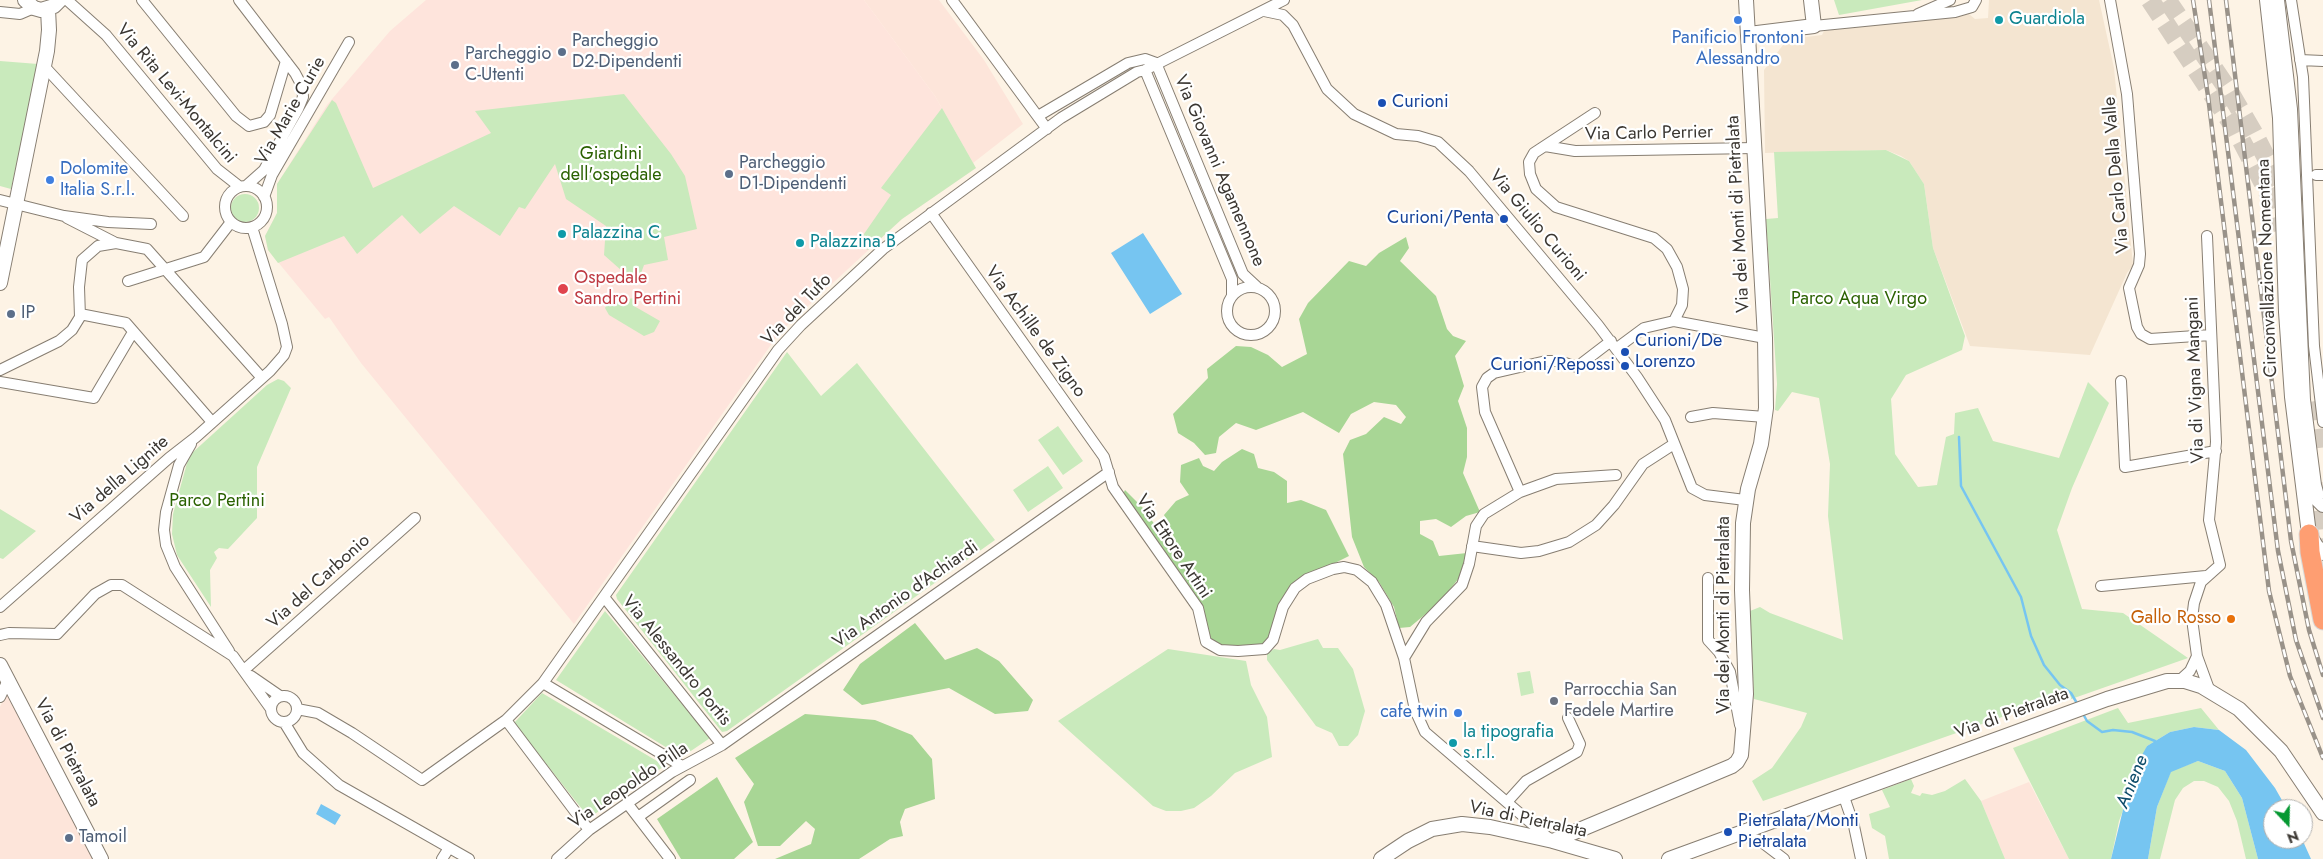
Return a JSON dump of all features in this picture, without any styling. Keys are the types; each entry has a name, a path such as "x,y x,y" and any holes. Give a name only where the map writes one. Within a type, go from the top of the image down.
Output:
{"highway":[{"path":"2309,534 2310,552 2323,620"}],"street":[{"path":"0,12 20,14 35,6 60,0"},
{"name":"Via Rita Levi-Montalcini","path":"67,0 106,35 216,169 243,187"},
{"path":"142,0 236,116 250,126 264,122 270,115 286,61"},
{"path":"239,0 286,61 302,86 302,97 298,109 264,170 243,187 231,192 225,202 225,213 231,222 241,228 252,227 261,221 266,213 264,197 255,188 243,187"},
{"path":"952,0 1047,129"},
{"name":"Via del Tufo","path":"297,709 315,712 327,718 422,780 506,720 543,683 789,337 883,250 1047,129 1105,90 1284,0"},
{"name":"Via dei Monti di Pietralata","path":"1553,841 1732,766 1739,759 1746,694 1742,590 1745,500 1762,444 1765,417 1765,338 1746,0"},
{"path":"1811,0 1814,26"},
{"path":"1915,15 1950,0"},
{"path":"1749,34 1961,11 1972,7 1976,0"},
{"name":"Via Carlo Della Valle","path":"2110,0 2127,94 2140,254 2139,265 2129,288 2137,326 2141,334 2150,339 2211,335"},
{"path":"2261,0 2275,61"},
{"name":"Circonvallazione Nomentana","path":"2268,0 2281,137 2288,345 2309,534"},
{"name":"Circonvallazione Nomentana","path":"2277,0 2291,120 2302,390 2314,485 2318,500 2323,505"},
{"path":"2291,0 2304,95 2311,289 2323,422"},
{"path":"0,283 49,36 35,6"},
{"name":"Via Giulio Curioni","path":"1264,11 1283,15 1292,24 1327,89 1354,114 1396,134 1418,136 1444,146 1475,178 1614,344 1662,412 1689,485 1695,491 1705,495 1745,500"},
{"name":"Via Marie Curie","path":"264,197 272,175 349,42"},
{"name":"Via del Tufo","path":"1038,116 1128,63 1147,59 1156,63"},
{"path":"2300,60 2323,61"},
{"name":"Via Giovanni Agamennone","path":"1145,70 1232,279 1232,296 1227,312 1232,326 1245,335 1258,334 1269,328 1276,311 1271,297 1256,287 1243,274 1156,63"},
{"path":"43,65 183,216"},
{"path":"1595,113 1534,153 1529,162 1530,174 1536,190 1556,207 1654,238 1667,249 1677,267 1683,288 1682,305 1674,321"},
{"path":"1176,143 1188,138"},
{"name":"Via Carlo Perrier","path":"1545,146 1575,151 1754,148"},
{"path":"0,200 64,216 108,222 150,224"},
{"name":"Via Achille de Zigno","path":"931,213 1104,457 1109,472"},
{"path":"1207,218 1218,213"},
{"path":"64,216 80,226 116,243"},
{"path":"128,281 204,257 231,222"},
{"name":"Via della Lignite","path":"0,607 169,458 196,437 282,358 287,347 277,304 252,227"},
{"name":"Via di Vigna Mangani","path":"2207,236 2216,451 2209,520 2220,565 2215,571 2206,576 2199,590 2192,616 2197,656 2209,689"},
{"path":"0,370 64,338 75,327 80,314 79,287 82,260 98,246 116,243 145,247 262,378"},
{"name":"Via Giovanni Agamennone","path":"1232,296 1240,289 1256,287"},
{"path":"2311,289 2323,291"},
{"path":"80,314 126,323 212,422"},
{"path":"1520,492 1484,412 1482,387 1487,378 1494,373 1546,361 1559,360 1577,367 1644,328 1674,321 1765,338"},
{"path":"0,382 94,398 133,332"},
{"path":"2122,381 2125,467 2216,451"},
{"path":"1690,417 1713,413 1765,417"},
{"path":"196,437 183,456 178,469 164,530 167,549 180,575 233,656 271,709 275,719 284,722 293,719 297,709 292,698 280,696 246,672"},
{"path":"1472,546 1515,553 1528,552 1550,548 1580,536 1599,522 1643,464 1674,444"},
{"path":"169,458 176,460 178,469"},
{"name":"Via Ettore Artini","path":"1109,472 1113,487 1198,608 1204,637 1211,646 1220,650 1238,651 1265,649 1272,640 1283,607 1296,588 1313,577 1333,568 1344,567 1361,572 1376,588 1386,606 1404,658"},
{"name":"Via Antonio d'Achiardi","path":"722,744 1109,472"},
{"path":"1553,841 1425,732 1415,710 1404,658 1426,622 1462,584 1478,521 1489,510 1520,492 1556,479 1616,475"},
{"name":"Via del Carbonio","path":"246,672 415,518"},
{"path":"2309,534 2317,548 2323,553"},
{"path":"2101,586 2206,576"},
{"path":"1708,578 1708,640 1719,652 1730,672 1742,739"},
{"path":"0,635 15,633 57,634 95,594 110,585 119,584 133,590 233,656"},
{"name":"Via Alessandro Portis","path":"604,597 722,744"},
{"path":"2179,680 2190,671 2197,656"},
{"name":"Via di Pietralata","path":"0,665 101,859"},
{"path":"0,696 8,680"},
{"name":"Via di Pietralata","path":"1669,859 2107,699 2147,685 2179,680 2209,689 2239,709 2269,736 2288,760 2323,813"},
{"path":"543,683 682,766"},
{"path":"271,709 272,702 280,696"},
{"path":"1508,802 1526,782 1577,752 1580,744 1568,718"},
{"path":"506,720 589,830"},
{"path":"284,722 303,753 329,778 352,794 469,859"},
{"name":"Via Leopoldo Pilla","path":"557,859 589,830 682,766 722,744"},
{"path":"638,817 690,780"},
{"path":"1843,794 1854,826 1861,859"},
{"path":"627,804 670,859"},
{"name":"Via di Pietralata","path":"1381,859 1416,837 1436,827 1451,824 1473,824 1553,841 1615,859"},
{"path":"1738,835 1759,840 1784,859"},
{"path":"442,859 449,848"}],"shaded area":[{"name":"Ospedale Sandro Pertini","path":"426,0 864,0 935,96 976,168 902,219 780,332 574,624 361,363 329,317 325,319 268,250 265,236 277,213 277,184 327,105 390,31"},
{"path":"864,0 939,0 984,60 1023,124 973,163 935,96"},
{"path":"1989,0 2099,0 2114,68 2133,265 2127,273 2090,355 1970,346 1933,248 1924,184 1909,161 1901,156 1886,150 1765,153 1764,70 1786,41 1794,34 1806,37 1822,35 1824,31 1969,14 1975,19 1988,18"},
{"path":"7,692 94,859 0,859 0,707"},
{"path":"2029,782 2069,859 2005,859 1981,801"}],"green space":[{"path":"1834,0 1922,0 1839,15"},
{"path":"0,61 38,64 11,189 0,186"},
{"name":"Giardini dell'ospedale","path":"624,94 671,154 685,176 697,229 664,237 668,260 644,265 640,276 630,278 604,255 606,226 566,199 555,164 525,209 519,207 500,236 454,206 420,234 402,215 357,254 344,236 278,263 268,250 265,236 277,213 277,184 332,100 336,103 373,188 491,133 475,111"},
{"path":"942,108 976,168 902,219 868,250 857,244 891,195 881,188"},
{"name":"Parco Aqua Virgo","path":"1886,150 1909,161 1924,184 1933,248 1965,336 1962,350 1906,375 1891,399 1895,454 1918,487 1937,485 1946,437 1954,434 1955,413 1978,408 1993,441 2059,458 2088,382 2109,403 2072,488 2057,530 2082,609 2123,613 2188,658 2040,710 2036,705 1763,801 1752,781 1772,768 1801,727 1807,713 1754,699 1750,611 1760,607 1770,613 1843,640 1828,516 1830,464 1819,398 1792,392 1778,411 1775,410 1777,384 1766,219 1778,218 1774,152"},
{"path":"245,194 255,198 259,208 255,218 245,222 235,218 231,208 235,198"},
{"path":"1406,237 1409,248 1400,261 1436,296 1447,329 1453,336 1466,341 1455,356 1464,386 1458,401 1467,428 1467,457 1463,473 1480,512 1466,516 1451,527 1436,519 1420,521 1420,534 1433,541 1439,556 1467,553 1459,578 1440,602 1410,627 1399,628 1394,607 1379,582 1364,567 1352,537 1343,454 1350,440 1366,434 1384,417 1401,424 1406,417 1396,405 1374,402 1351,414 1339,433 1303,412 1256,430 1236,423 1219,437 1216,453 1205,455 1194,443 1178,433 1173,414 1208,378 1207,369 1236,346 1251,347 1268,355 1282,367 1307,354 1299,319 1308,303 1349,261 1366,266 1379,253"},
{"path":"634,298 634,306 660,321 654,332 644,336 609,315 605,308 608,302"},
{"path":"787,352 821,396 857,363 995,540 727,731 722,732 617,599 616,595"},
{"name":"Parco Pertini","path":"278,379 284,381 291,388 257,467 257,518 228,549 219,548 214,552 217,558 210,570 211,607 177,555 172,534 173,514 187,463 192,453 267,385"},
{"path":"1058,426 1083,461 1063,475 1038,440"},
{"path":"1242,449 1254,454 1258,468 1274,472 1287,481 1287,503 1301,500 1326,510 1349,556 1313,574 1290,590 1277,608 1268,640 1261,648 1221,646 1209,639 1198,602 1122,496 1125,490 1142,507 1171,547 1178,546 1164,515 1176,501 1189,495 1180,482 1181,465 1199,458 1203,466 1214,471 1222,462"},
{"path":"1048,466 1063,488 1028,512 1013,490"},
{"path":"0,509 36,531 3,559 0,558"},
{"path":"605,611 710,738 682,757 556,680"},
{"path":"915,623 945,660 977,648 999,661 1033,700 1028,711 995,714 949,688 862,705 843,690 860,664"},
{"path":"1318,639 1323,648 1338,648 1353,669 1365,711 1358,735 1348,746 1339,746 1332,733 1316,726 1267,660 1267,654 1274,649 1280,650"},
{"path":"1168,649 1246,661 1251,685 1267,717 1272,757 1235,773 1211,796 1194,808 1181,811 1166,811 1153,806 1058,721"},
{"path":"1530,671 1534,693 1521,696 1517,673"},
{"path":"542,693 662,764 663,767 589,818 514,723"},
{"path":"2118,708 2128,723 2201,708 2219,730 2194,727 2170,732 2147,746 2119,821 2111,859 2069,859 2013,748"},
{"path":"805,714 875,720 912,735 932,759 935,799 905,809 900,822 903,836 890,839 859,859 775,859 811,844 815,829 806,821 780,846 758,846 744,802 754,784 735,758"},
{"path":"2198,761 2225,771 2242,798 2258,859 2246,859 2237,821 2229,801 2218,787 2204,781 2194,781 2183,788 2175,800 2160,859 2148,859 2157,807 2171,771"},
{"path":"717,777 753,842 734,859 681,859 657,819"},
{"path":"1911,779 1914,786 1911,793 1920,796 1922,793 1932,795 1945,791 1965,779 1981,801 2005,859 1889,859 1885,836 1872,828 1869,814 1890,807 1882,790"}],"water":[{"path":"1143,233 1182,294 1150,314 1111,253"},
{"name":"Aniene","path":"2194,727 2219,730 2246,750 2281,799 2263,799 2263,849 2306,849 2311,859 2258,859 2242,798 2225,771 2198,761 2171,772 2157,807 2148,859 2111,859 2132,773 2147,746 2170,732"},
{"path":"321,804 341,815 335,825 316,814"}],"waterway":[{"path":"1959,437 1961,486 2021,597 2031,636 2044,665 2060,685 2071,693 2078,705"},
{"path":"2082,712 2087,721 2102,732 2113,730 2132,732 2155,741"}],"tunnel":[{"path":"2150,0 2236,130 2276,208 2283,229"},
{"path":"2167,0 2229,91 2253,132 2286,196"},
{"path":"2303,286 2311,356"},
{"path":"2316,401 2323,456"},
{"path":"2313,483 2323,567"}],"railway":[{"path":"2193,0 2208,96 2269,591 2290,676 2323,758"},
{"path":"2209,0 2278,551 2296,640 2323,718"},
{"path":"2226,0 2291,541 2309,630 2323,675"}],"place":[{"name":"Panificio Frontoni Alessandro","path":"1738,20"},
{"name":"Guardiola","path":"1999,20"},
{"name":"Parcheggio D2-Dipendenti","path":"562,52"},
{"name":"Parcheggio C-Utenti","path":"455,65"},
{"name":"Curioni","path":"1382,103"},
{"name":"Parcheggio D1-Dipendenti","path":"729,174"},
{"name":"Dolomite Italia S.r.l.","path":"50,180"},
{"name":"Curioni/Penta","path":"1504,219"},
{"name":"Palazzina C","path":"562,234"},
{"name":"Palazzina B","path":"800,243"},
{"name":"Ospedale Sandro Pertini","path":"563,289"},
{"name":"IP","path":"11,314"},
{"name":"Curioni/De Lorenzo","path":"1625,352"},
{"name":"Curioni/Repossi","path":"1625,366"},
{"name":"Gallo Rosso","path":"2231,619"},
{"name":"Parrocchia San Fedele Martire","path":"1554,701"},
{"name":"cafe twin","path":"1458,713"},
{"name":"la tipografia s.r.l.","path":"1453,743"},
{"name":"Pietralata/Monti Pietralata","path":"1728,832"},
{"name":"Tamoil","path":"69,838"}]}
